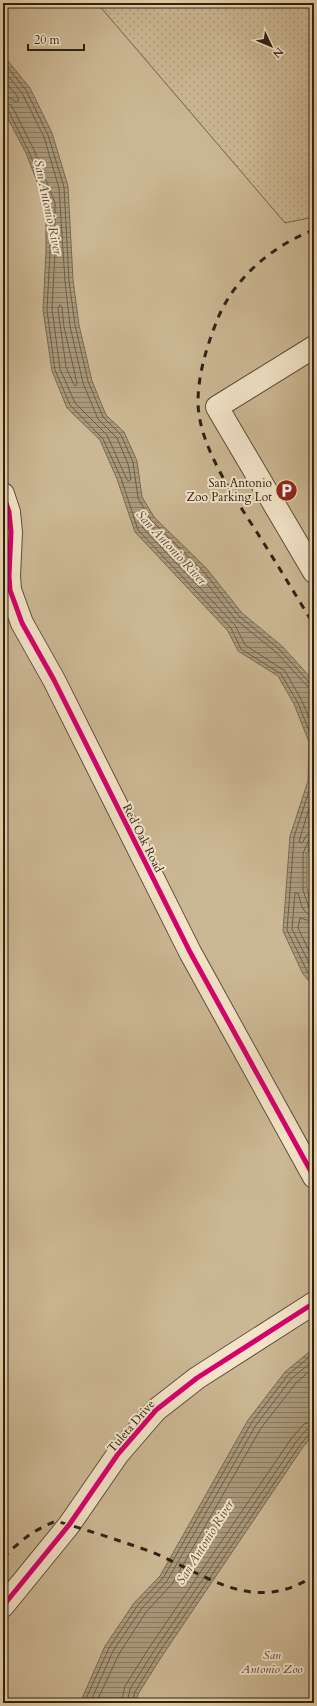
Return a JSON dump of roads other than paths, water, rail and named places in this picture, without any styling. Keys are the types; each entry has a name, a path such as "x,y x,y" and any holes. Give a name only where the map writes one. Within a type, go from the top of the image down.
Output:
{"street":[{"path":"314,347 217,407 314,572"},
{"name":"Red Oak Road","path":"3,494 9,512 11,532 9,576 10,590 22,623 54,680 190,952 314,1177"},
{"name":"Tuleta Drive","path":"3,1606 69,1525 118,1454 156,1410 197,1378 314,1303"}],"water":[{"name":"San Antonio River","path":"3,55 30,88 52,133 68,186 73,280 79,325 92,381 106,415 124,432 137,461 142,497 154,517 207,569 242,613 282,646 312,679 314,684 314,840 307,853 307,889 314,913 314,987 303,974 283,931 290,836 308,781 309,742 294,704 278,676 238,651 228,631 135,532 117,479 100,440 67,408 52,371 43,310 46,252 46,205 26,153 3,109"},
{"name":"San Antonio River","path":"314,1348 314,1434 303,1447 162,1656 138,1694 136,1703 80,1703 105,1646 134,1603 160,1576 248,1420 285,1372"}],"railway":[{"path":"314,230 283,245 268,255 255,266 232,293 223,307 209,343 201,372 198,393 200,420 211,454 239,505 314,625"},
{"path":"3,1558 27,1536 56,1521 149,1551 210,1580 249,1592 270,1592 291,1587 314,1576"}],"place":[{"name":"San Antonio Zoo Parking Lot","path":"287,490"}],"park label":[{"name":"San Antonio Zoo","path":"272,1662"}]}
